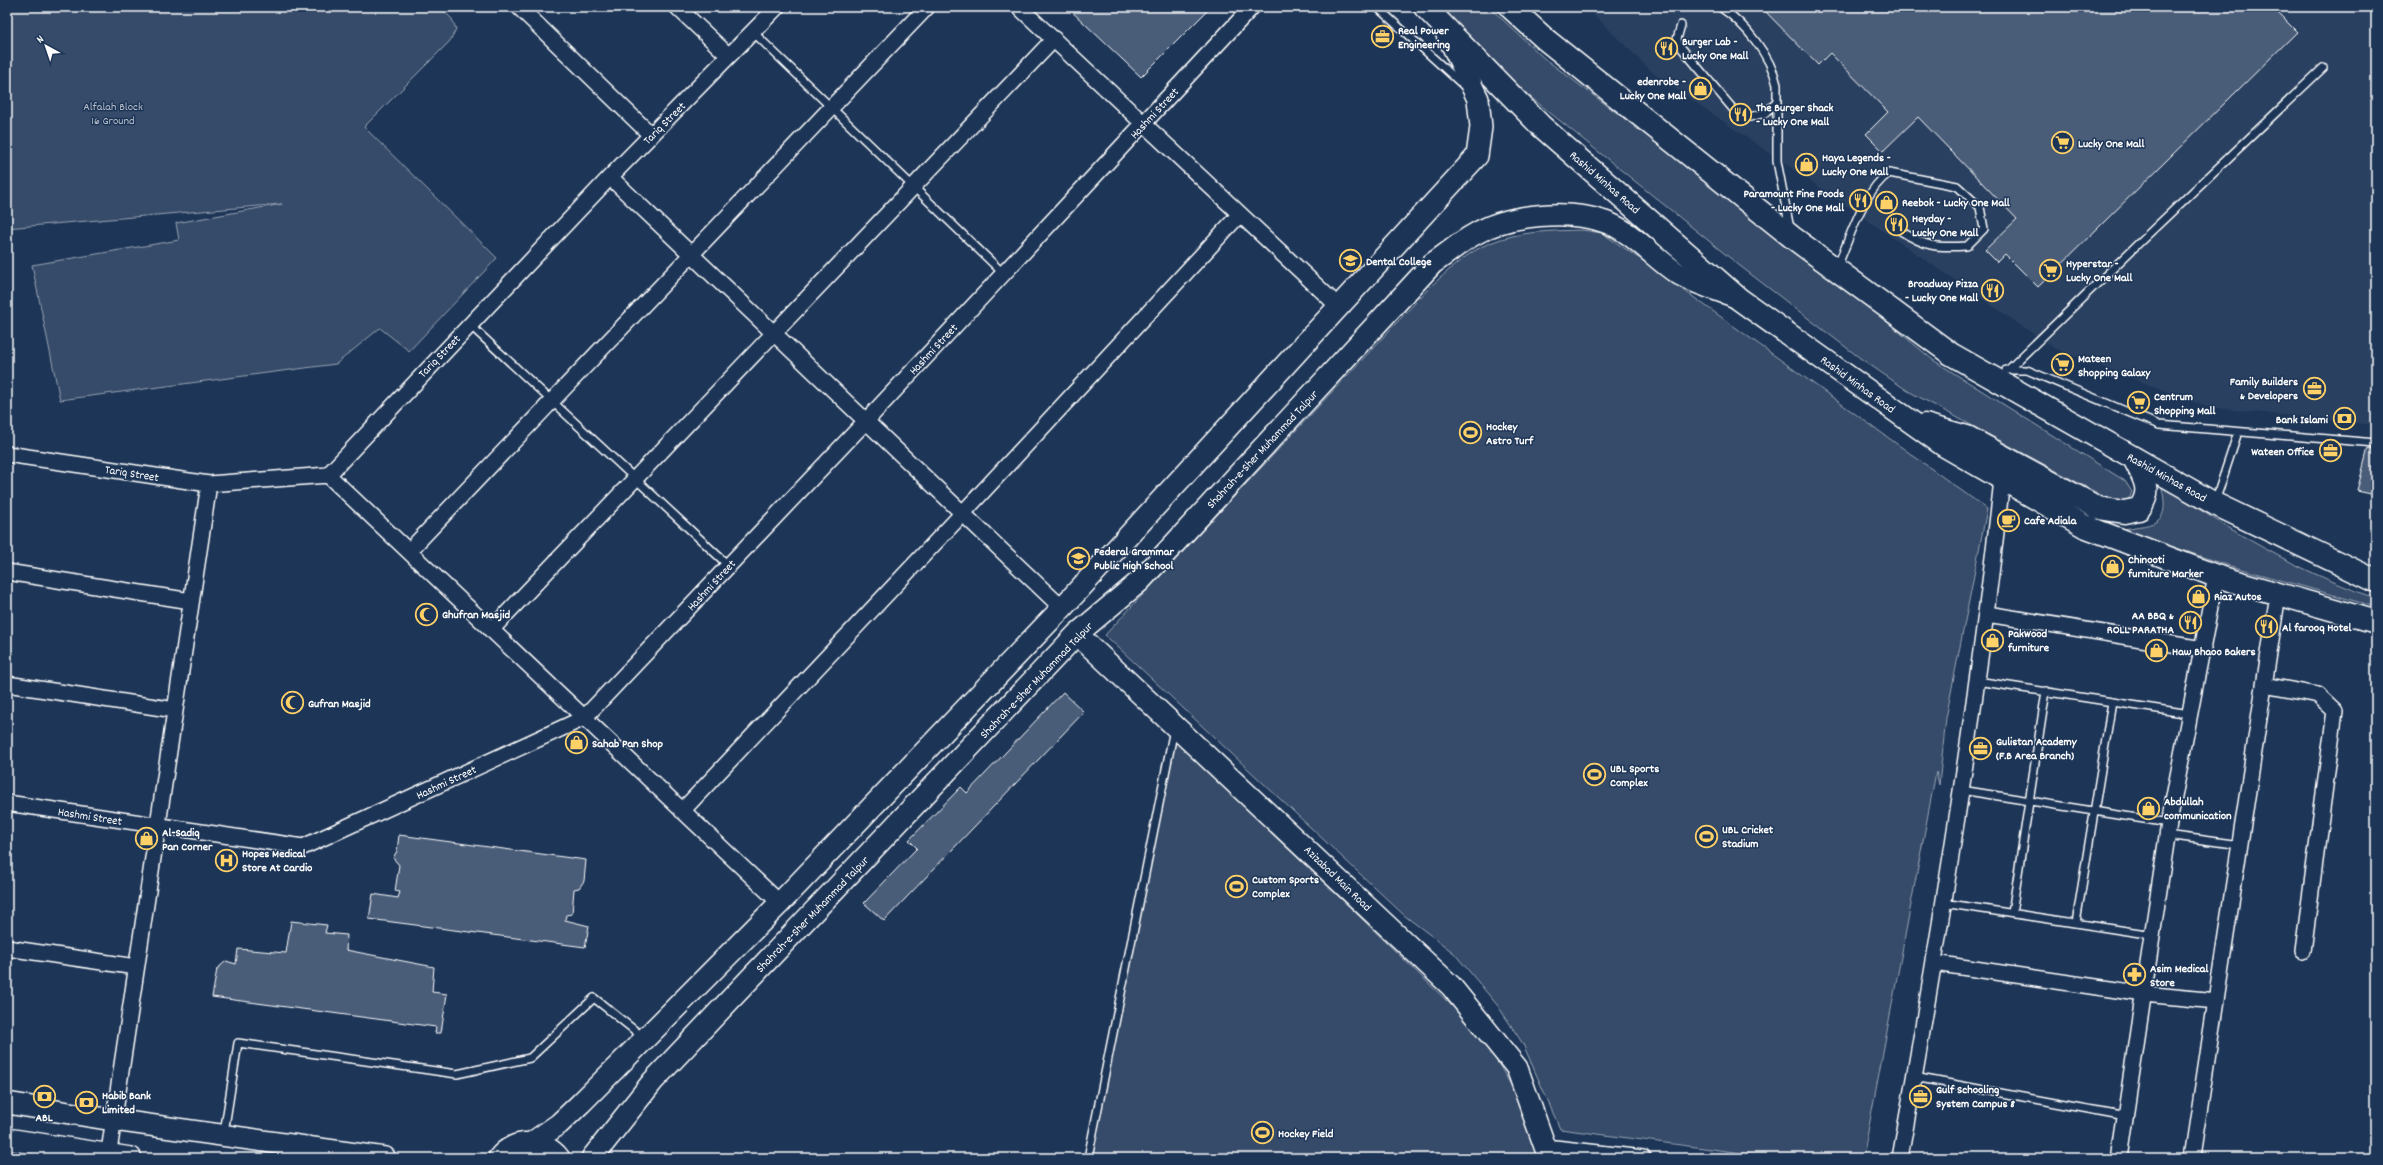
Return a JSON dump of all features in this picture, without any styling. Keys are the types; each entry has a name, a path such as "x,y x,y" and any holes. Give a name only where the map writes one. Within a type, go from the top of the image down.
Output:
{"main road":[{"name":"Rashid Minhas Road","path":"1425,7 1541,126 1739,299 1945,446 2084,526 2216,576 2376,622"},
{"name":"Rashid Minhas Road","path":"1511,7 1545,39 1792,237 1950,354 1995,370 2134,458 2215,504 2376,581"},
{"path":"498,1157 510,1148 533,1142 559,1124 780,903 1062,608 1477,156 1481,127 1478,100 1443,26"},
{"name":"Shahrah-e-Sher Muhammad Talpur","path":"592,1158 653,1081 1078,634 1140,581 1433,263 1476,233 1513,220 1552,214 1580,216 1606,222 1644,246 1678,273 1739,299"},
{"path":"1909,420 1967,437 2098,508 2124,512 2139,509 2147,498 2146,486 2134,458"},
{"name":"Azizabad Main Road","path":"1078,634 1451,986 1517,1068 1547,1152"},
{"path":"7,1103 113,1120 385,1158"},
{"path":"7,1139 108,1156 131,1158"},
{"path":"533,1142 546,1148 559,1158"}],"street":[{"path":"519,7 651,135"},
{"path":"677,7 729,56"},
{"name":"Tariq Street","path":"7,454 209,484 328,474 610,177 777,7"},
{"path":"409,551 927,7"},
{"path":"1020,7 1338,306"},
{"name":"Hashmi Street","path":"7,803 303,847 584,718 867,420 1252,7"},
{"path":"492,630 1054,39"},
{"path":"610,177 867,420 1062,608"},
{"path":"682,811 1240,214"},
{"path":"328,474 780,903"},
{"path":"1900,1158 1934,963 1988,614 2002,480"},
{"path":"108,1156 209,484"},
{"path":"7,572 191,601"},
{"path":"2119,1158 2168,829 2216,576"},
{"path":"2192,1158 2278,594"},
{"path":"1988,614 2203,649"},
{"path":"7,684 175,710"},
{"path":"2264,685 2318,695 2334,710 2303,951"},
{"path":"7,948 136,967"},
{"path":"1934,963 2144,994 2216,1001"},
{"path":"1547,1152 1643,1158"}],"lane":[{"path":"1377,7 1478,100"},
{"path":"1720,7 1746,30 1774,74 1777,85 1777,161 1792,237"},
{"path":"1681,25 1677,39 1679,45 1733,109 1750,118 1765,113 1776,103"},
{"path":"753,32 1004,274"},
{"path":"1995,370 2141,241 2324,68"},
{"path":"1836,269 1866,201 1878,181 1889,173 1957,186 1980,207 1984,229 1966,246 1938,248 1918,242 1899,230"},
{"path":"469,324 729,566"},
{"path":"1995,370 2026,370 2159,425 2376,443"},
{"path":"2215,504 2238,432"},
{"path":"1977,681 2190,714"},
{"path":"2012,913 2046,691"},
{"path":"2076,923 2112,702"},
{"path":"1088,1158 1175,725"},
{"path":"1961,790 2094,811 2240,845"},
{"path":"1943,903 2153,935"},
{"path":"224,1136 238,1043 457,1074 530,1058 594,998 645,1038"},
{"path":"1914,1077 2126,1116"}],"shaded area":[{"path":"1586,7 2376,7 2376,425 2207,407 2054,348 1654,74"}],"green space":[{"name":"Alfalah Block 16 Ground","path":"7,7 440,7 452,19 456,29 450,41 364,127 497,258 409,351 380,328 336,364 60,400 32,265 179,240 176,223 282,204 7,228"},
{"path":"1440,7 1489,7 1545,59 1809,257 1933,360 2125,481 2132,492 2129,499 2114,502 1908,391 1860,358 1740,266 1528,95"},
{"name":"UBL Sports Complex","path":"1582,230 1602,233 1649,265 1987,509 1946,718 1939,785 1936,772 1863,1158 1779,1158 1560,1129 1523,1044 1498,1006 1454,953 1405,916 1105,635 1430,287 1451,268 1473,251 1501,239 1535,232"},
{"path":"2161,484 2212,518 2292,563 2347,588 2376,598 2376,607 2220,563 2122,529 2144,526 2158,520 2162,515 2164,508 2164,498"},
{"name":"Custom Sports Complex","path":"1175,738 1480,1033 1532,1120 1536,1158 1088,1158"}],"building":[{"path":"1067,7 1211,7 1141,77"},
{"name":"Lucky One Mall","path":"1761,7 2272,7 2297,32 2038,287 2005,254 1997,262 1985,250 2017,219 1918,117 1883,151 1866,134 1888,112 1830,53 1818,65"},
{"path":"2368,448 2376,449 2376,495 2357,491"},
{"path":"1063,692 1084,712 884,921 864,903 917,848 909,840 961,787 967,793"},
{"path":"399,835 586,860 584,881 579,888 574,889 572,914 566,915 565,920 589,926 585,947 369,919 373,894 398,898 400,892 395,891 399,865 393,858 397,851"},
{"path":"291,921 327,925 325,933 347,935 346,950 434,967 432,992 447,994 441,1033 435,1033 436,1027 212,997 217,969 226,961 236,964 238,949 286,953"}],"place":[{"name":"Real Power Engineering","path":"1383,37"},
{"name":"Burger Lab - Lucky One Mall","path":"1667,48"},
{"name":"edenrobe - Lucky One Mall","path":"1701,88"},
{"name":"The Burger Shack - Lucky One Mall","path":"1741,114"},
{"name":"Lucky One Mall","path":"2063,143"},
{"name":"Haya Legends - Lucky One Mall","path":"1806,164"},
{"name":"Paramount Fine Foods - Lucky One Mall","path":"1860,200"},
{"name":"Reebok - Lucky One Mall","path":"1887,202"},
{"name":"Heyday - Lucky One Mall","path":"1896,225"},
{"name":"Dental College","path":"1351,261"},
{"name":"Hyperstar - Lucky One Mall","path":"2050,270"},
{"name":"Broadway Pizza - Lucky One Mall","path":"1993,290"},
{"name":"Mateen Shopping Galaxy","path":"2063,365"},
{"name":"Family Builders & Developers","path":"2314,388"},
{"name":"Centrum Shopping Mall","path":"2138,403"},
{"name":"Bank Islami","path":"2344,419"},
{"name":"Hockey Astro Turf","path":"1471,433"},
{"name":"Wateen Office","path":"2330,451"},
{"name":"Cafe Adiala","path":"2008,520"},
{"name":"Federal Grammar Public High School","path":"1079,558"},
{"name":"Chinooti furniture Marker","path":"2112,566"},
{"name":"Riaz Autos","path":"2198,596"},
{"name":"Ghufran Masjid","path":"426,614"},
{"name":"AA BBQ & ROLL PARATHA","path":"2190,622"},
{"name":"Al farooq Hotel","path":"2266,627"},
{"name":"PakWood furniture","path":"1992,640"},
{"name":"Haw Bhaoo Bakers","path":"2156,651"},
{"name":"Gufran Masjid","path":"292,703"},
{"name":"Sahab Pan Shop","path":"576,743"},
{"name":"Gulistan Academy (F.B Area Branch)","path":"1981,748"},
{"name":"UBL Sports Complex","path":"1595,775"},
{"name":"Abdullah communication","path":"2148,808"},
{"name":"UBL Cricket Stadium","path":"1706,836"},
{"name":"Al-Sadiq Pan Corner","path":"147,839"},
{"name":"Hopes Medical Store At Cardio","path":"226,860"},
{"name":"Custom Sports Complex","path":"1236,886"},
{"name":"Asim Medical Store","path":"2135,975"},
{"name":"ABL","path":"44,1096"},
{"name":"Gulf Schooling System Campus 8","path":"1921,1096"},
{"name":"Habib Bank Limited","path":"87,1102"},
{"name":"Hockey Field","path":"1262,1133"}]}
